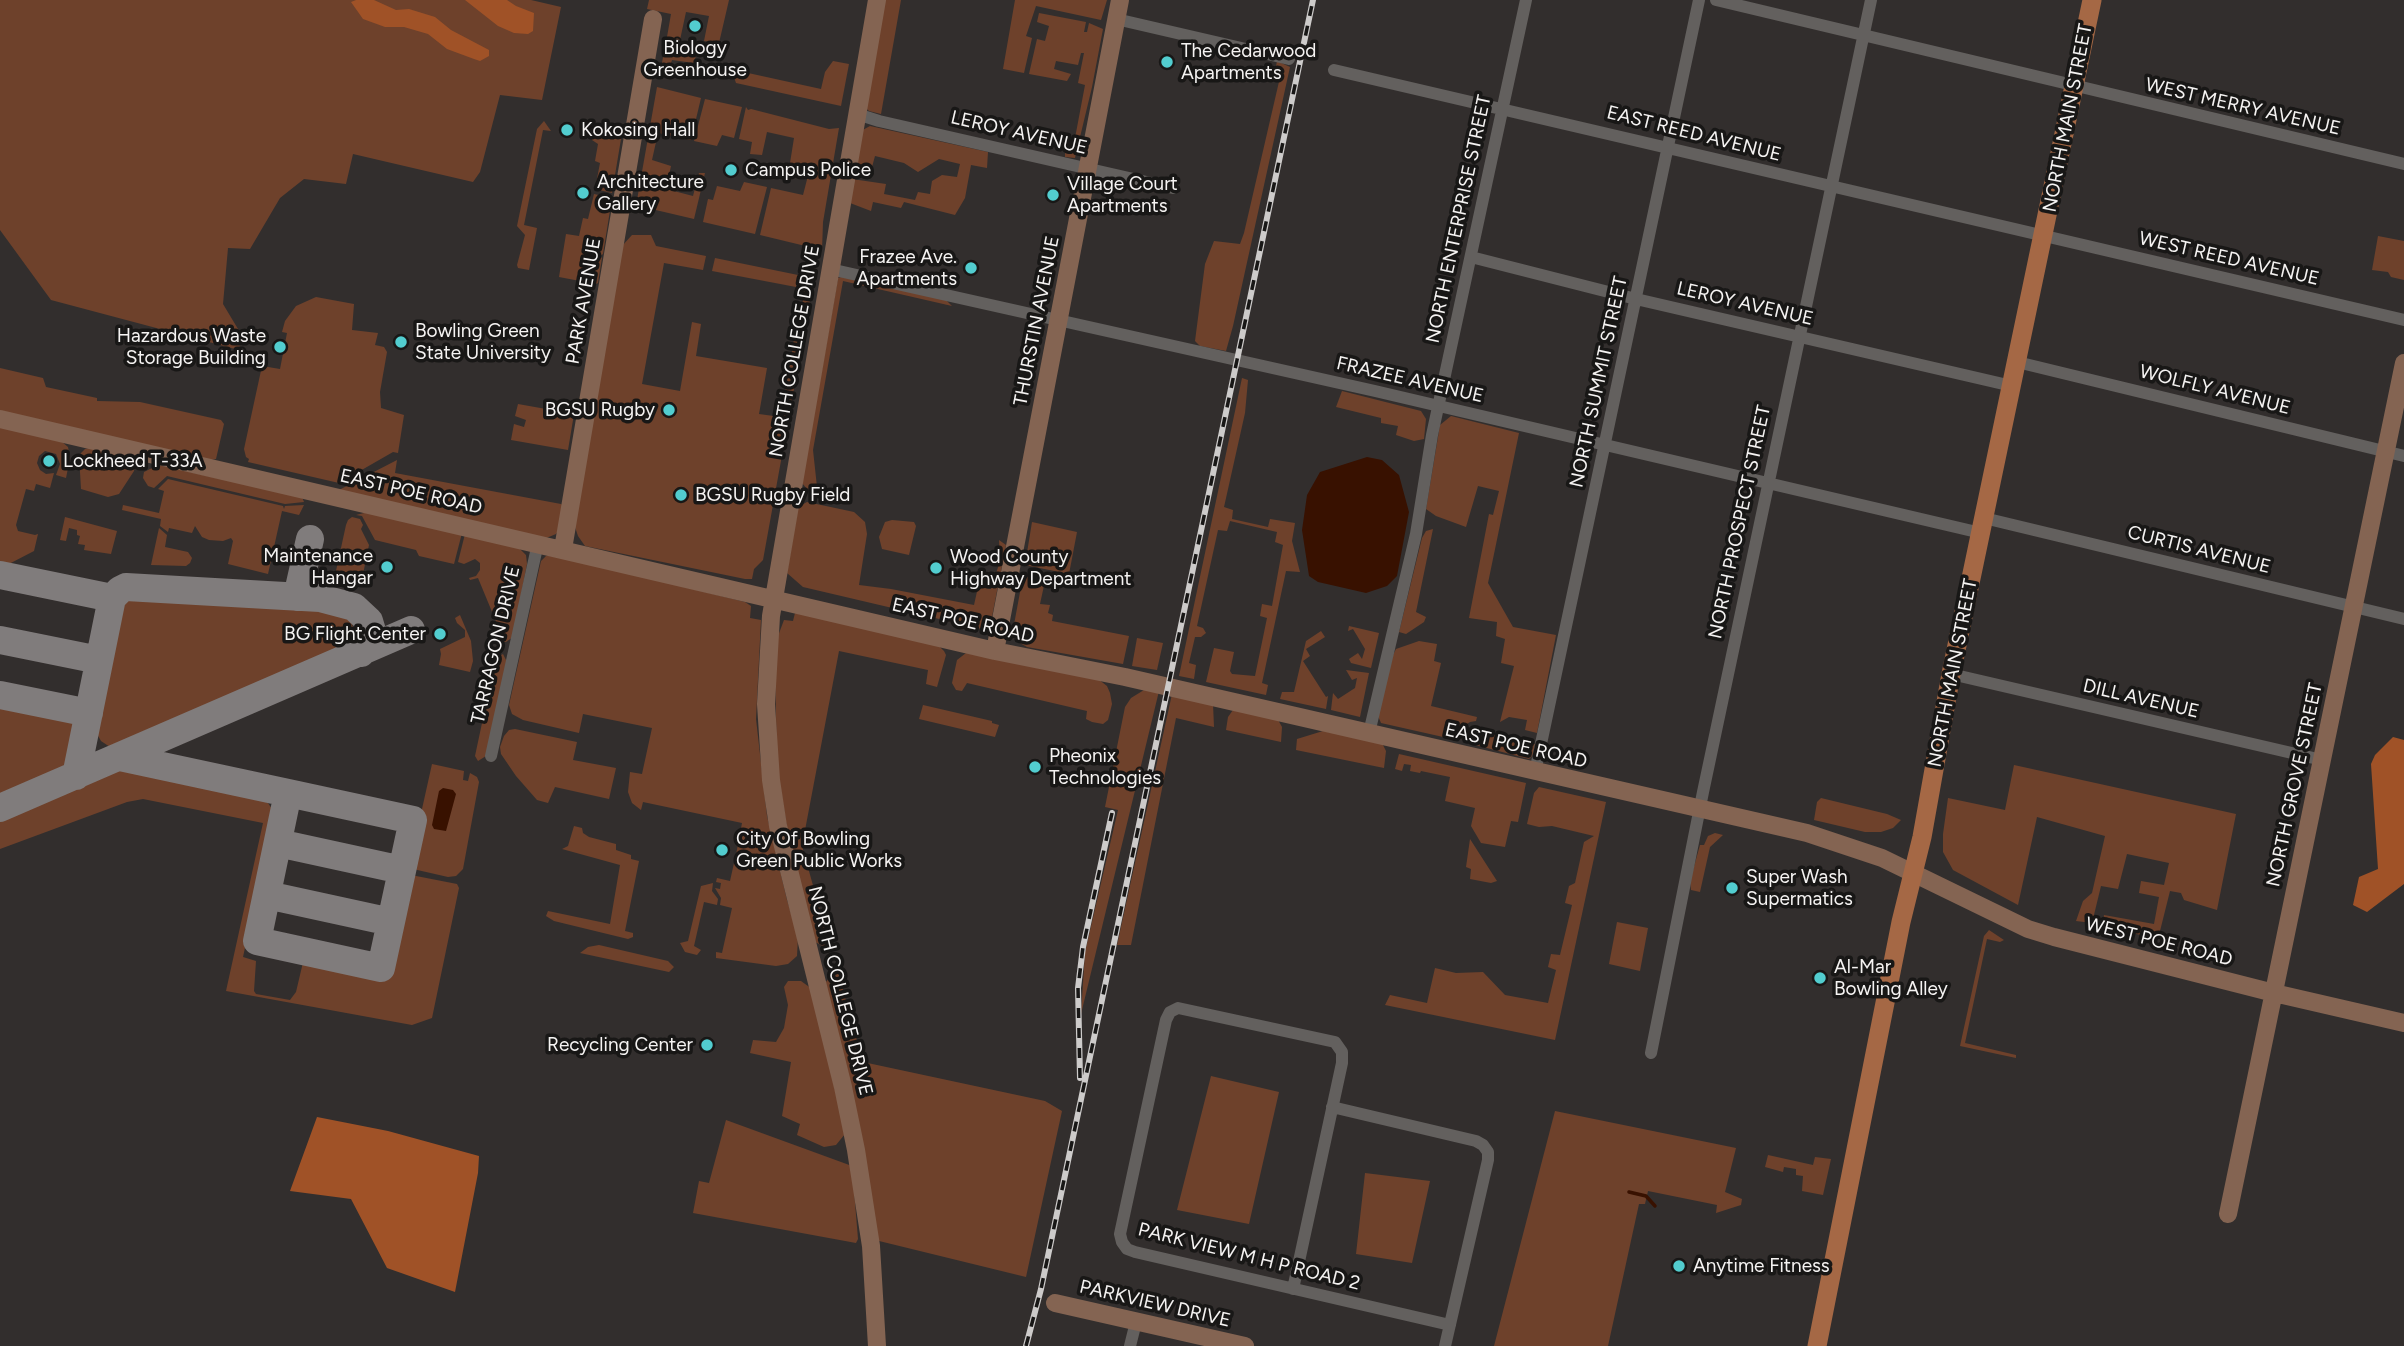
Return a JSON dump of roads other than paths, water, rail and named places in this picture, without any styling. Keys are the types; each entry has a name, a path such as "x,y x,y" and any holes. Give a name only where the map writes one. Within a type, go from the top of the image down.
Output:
{"main road":[{"name":"NORTH MAIN STREET","path":"1817,1346 1922,837 1951,674 2045,236 2092,0"}],"street":[{"name":"NORTH COLLEGE DRIVE","path":"877,0 774,598 767,658 766,705 771,780 792,886 855,1140 870,1246 877,1346"},
{"name":"THURSTIN AVENUE","path":"995,651 1120,0"},
{"name":"NORTH ENTERPRISE STREET","path":"1369,733 1416,534 1438,406 1526,0"},
{"name":"NORTH SUMMIT STREET","path":"1535,772 1699,0"},
{"name":"WEST MERRY AVENUE","path":"1716,0 2404,164"},
{"name":"NORTH PROSPECT STREET","path":"1651,1053 1871,0"},
{"name":"PARK AVENUE","path":"563,549 653,19"},
{"path":"1116,19 1289,59"},
{"name":"EAST REED AVENUE","path":"1334,70 2045,236"},
{"name":"LEROY AVENUE","path":"857,114 871,120 1172,188"},
{"name":"WEST REED AVENUE","path":"2045,236 2404,320"},
{"name":"LEROY AVENUE","path":"1471,257 1636,299 2012,386"},
{"name":"FRAZEE AVENUE","path":"830,269 1438,406 1768,484 1983,526"},
{"name":"WOLFLY AVENUE","path":"2017,362 2404,456"},
{"name":"NORTH GROVE STREET","path":"2228,1214 2404,363"},
{"name":"EAST POE ROAD","path":"0,419 995,651 1807,833 1882,858 1913,873"},
{"name":"CURTIS AVENUE","path":"1983,526 2404,619"},
{"name":"TARRAGON DRIVE","path":"491,756 538,543"},
{"name":"DILL AVENUE","path":"1951,674 2322,760"},
{"name":"WEST POE ROAD","path":"1913,873 2028,929 2274,993 2404,1023"},
{"name":"PARK VIEW M H P ROAD 2","path":"1332,1107 1342,1052 1335,1042 1188,1009 1178,1008 1170,1012 1166,1020 1120,1234 1122,1242 1127,1249 1135,1252 1450,1325"},
{"path":"1293,1289 1332,1107 1476,1141 1488,1152 1488,1160 1445,1346"},
{"name":"PARKVIEW DRIVE","path":"1055,1303 1245,1346"},
{"path":"1130,1346 1136,1322"}],"waterway":[{"path":"1629,1192 1646,1196 1655,1206"}],"railway":[{"path":"1026,1346 1041,1289 1313,0"},
{"path":"1080,1078 1078,988 1083,947 1112,813"}],"place":[{"name":"Biology Greenhouse","path":"695,26"},
{"name":"The Cedarwood Apartments","path":"1167,62"},
{"name":"Kokosing Hall","path":"567,130"},
{"name":"Campus Police","path":"731,170"},
{"name":"Architecture Gallery","path":"583,193"},
{"name":"Village Court Apartments","path":"1053,195"},
{"name":"Frazee Ave. Apartments","path":"971,268"},
{"name":"Bowling Green State University","path":"401,342"},
{"name":"Hazardous Waste Storage Building","path":"280,347"},
{"name":"BGSU Rugby","path":"669,410"},
{"name":"Lockheed T-33A","path":"49,461"},
{"name":"BGSU Rugby Field","path":"681,495"},
{"name":"Maintenance Hangar","path":"387,567"},
{"name":"Wood County Highway Department","path":"936,568"},
{"name":"BG Flight Center","path":"440,634"},
{"name":"Pheonix Technologies","path":"1035,767"},
{"name":"City Of Bowling Green Public Works","path":"722,850"},
{"name":"Super Wash Supermatics","path":"1732,888"},
{"name":"Al-Mar Bowling Alley","path":"1820,978"},
{"name":"Recycling Center","path":"707,1045"},
{"name":"Anytime Fitness","path":"1679,1266"}]}
